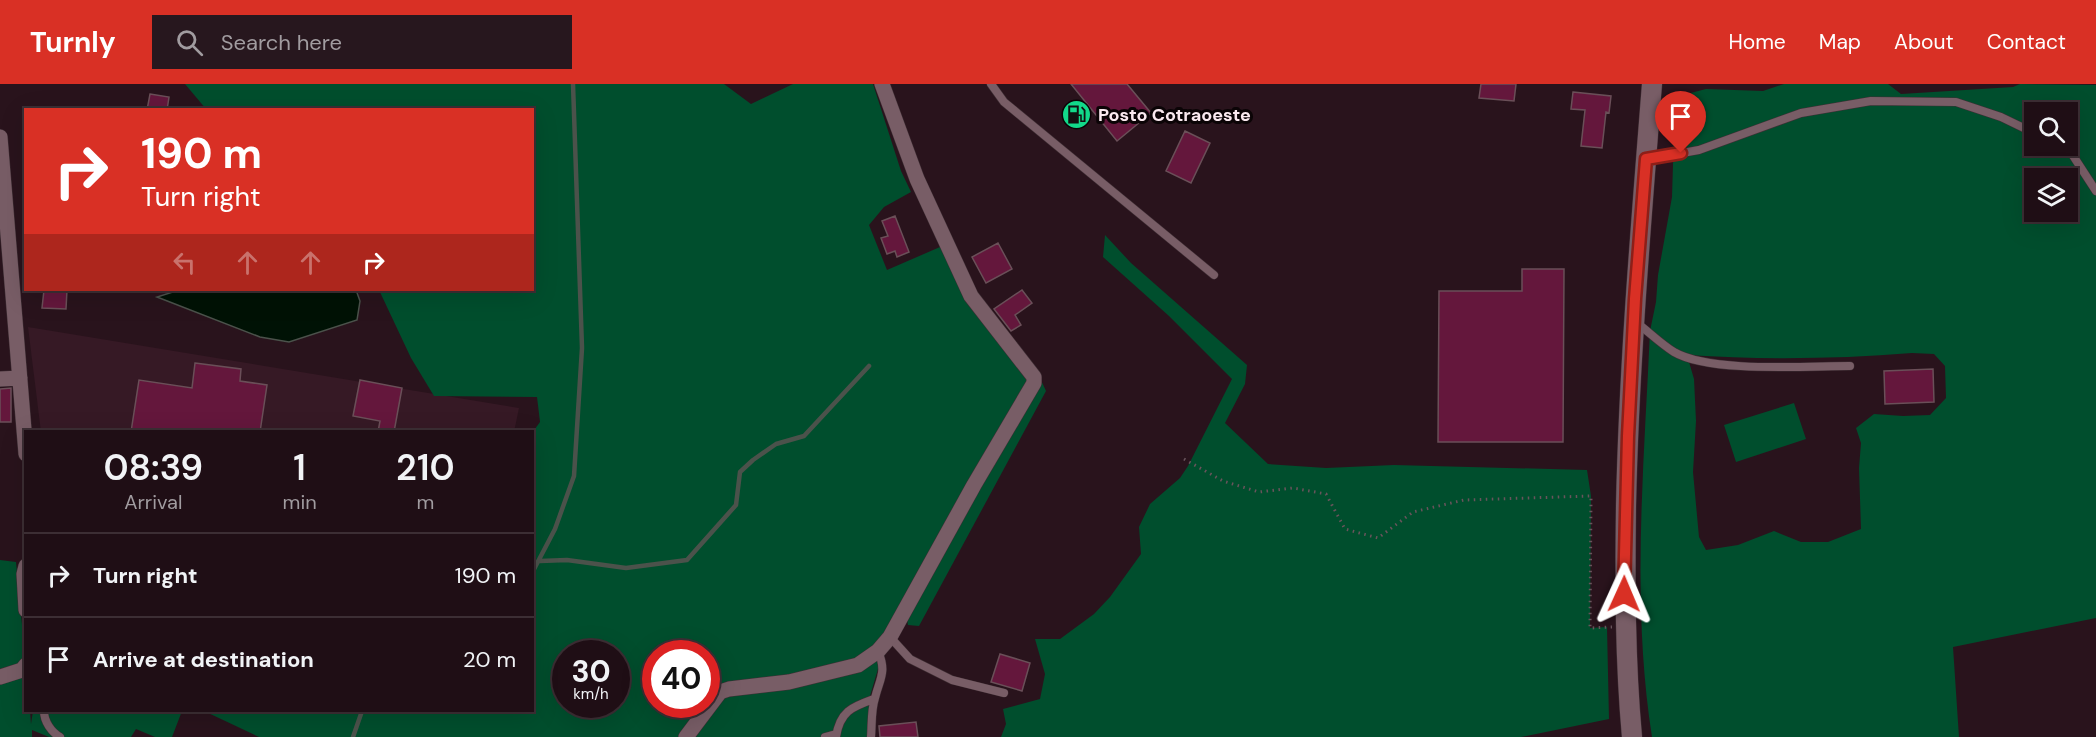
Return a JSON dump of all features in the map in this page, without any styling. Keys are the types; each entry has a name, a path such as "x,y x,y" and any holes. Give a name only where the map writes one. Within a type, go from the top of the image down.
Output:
{"street":[{"path":"686,737 720,692 789,682 858,665 878,651 890,637 1034,382 1034,376 971,296 917,179 882,84"},
{"path":"1632,737 1625,626 1628,436 1634,320 1652,84"},
{"path":"0,137 3,205 24,430"},
{"path":"0,379 20,378"},
{"path":"0,677 24,668"}],"lane":[{"path":"991,84 1004,102 1214,275"},
{"path":"1646,159 1698,150 1801,113 1871,101 1956,102 2001,117 2024,128"},
{"path":"2073,156 2096,190"},
{"path":"1634,320 1674,352 1698,361 1728,366 1850,366"},
{"path":"890,637 910,659 951,680 1004,693"},
{"path":"871,737 874,699 883,673 883,663 878,651"},
{"path":"825,737 836,736 843,716 853,707 874,699"},
{"path":"44,712 44,717 54,734 60,737"}],"path":[{"path":"1184,459 1223,481 1259,492 1293,488 1326,494 1345,529 1378,538 1413,512 1464,500 1591,496 1590,628 1625,626"}],"shaded area":[{"path":"176,291 356,291 360,301 357,320 289,342 260,337 157,297"},
{"path":"28,327 519,408 514,430 41,430"}],"green space":[{"path":"185,84 724,84 751,104 793,84 873,84 901,171 911,192 884,207 869,225 887,270 940,247 1040,378 1046,391 919,626 908,625 907,620 883,657 870,696 867,737 259,737 206,712 534,712 534,430 540,422 537,397 434,396 411,358 379,291 534,291 534,108 205,108"},
{"path":"1784,84 1888,84 1901,94 2013,87 2020,84 2096,85 2096,618 1953,647 1959,737 1652,737 1642,636 1641,585 1642,483 1650,331 1672,197 1674,131 1679,96 1706,89 1763,91","holes":["1912,353 1934,354 1945,366 1946,398 1930,415 1874,414 1856,428 1861,443 1859,468 1861,529 1828,542 1801,542 1774,531 1738,545 1706,550 1699,537 1693,472 1696,421 1694,379 1687,355 1828,358"]},
{"path":"1105,235 1131,263 1247,365 1245,384 1225,423 1268,464 1326,468 1394,465 1587,470 1591,496 1590,628 1607,627 1609,719 1521,737 1001,737 1006,724 1003,709 1040,699 1045,674 1035,639 1060,639 1094,614 1110,597 1141,554 1139,527 1150,504 1180,478 1188,466 1232,379 1169,316 1103,257"},
{"path":"1794,403 1806,439 1736,462 1724,425"},
{"path":"0,560 16,562 24,646 24,712 30,712 31,724 33,712 182,712 172,737 155,737 136,729 131,737 49,737 32,730 32,737 0,737"}],"building":[{"path":"1071,84 1127,84 1151,113 1117,141"},
{"path":"1481,84 1516,84 1514,101 1479,98"},
{"path":"1573,92 1611,96 1609,113 1606,112 1602,148 1581,146 1585,110 1571,109"},
{"path":"150,94 169,97 167,108 147,108"},
{"path":"1185,131 1210,143 1191,183 1166,171"},
{"path":"895,216 909,252 897,257 895,251 887,254 881,238 888,236 882,221"},
{"path":"998,243 1012,269 986,283 972,257"},
{"path":"1522,269 1564,269 1563,442 1438,442 1439,291 1522,291"},
{"path":"1022,290 1032,303 1015,315 1021,325 1011,331 994,309"},
{"path":"44,291 67,291 66,309 42,308"},
{"path":"195,363 241,369 240,381 267,385 260,430 131,430 139,380 192,388"},
{"path":"1933,369 1934,402 1885,404 1884,371"},
{"path":"360,380 402,388 394,430 378,430 380,421 353,416"},
{"path":"11,388 11,422 0,422 0,389"},
{"path":"1000,654 1030,663 1022,691 991,682"},
{"path":"916,722 918,737 880,737 879,726"}],"waterway":[{"path":"534,569 555,529 574,476 582,348 573,84"},
{"path":"540,561 567,560 626,568 687,560 736,505 740,472 776,444 804,436 869,366"},
{"path":"353,737 362,712"}],"place":[{"name":"Posto Cotraoeste","path":"1077,115"}],"route":[{"path":"1624,594 1628,436 1635,299 1646,159 1681,153"}]}
